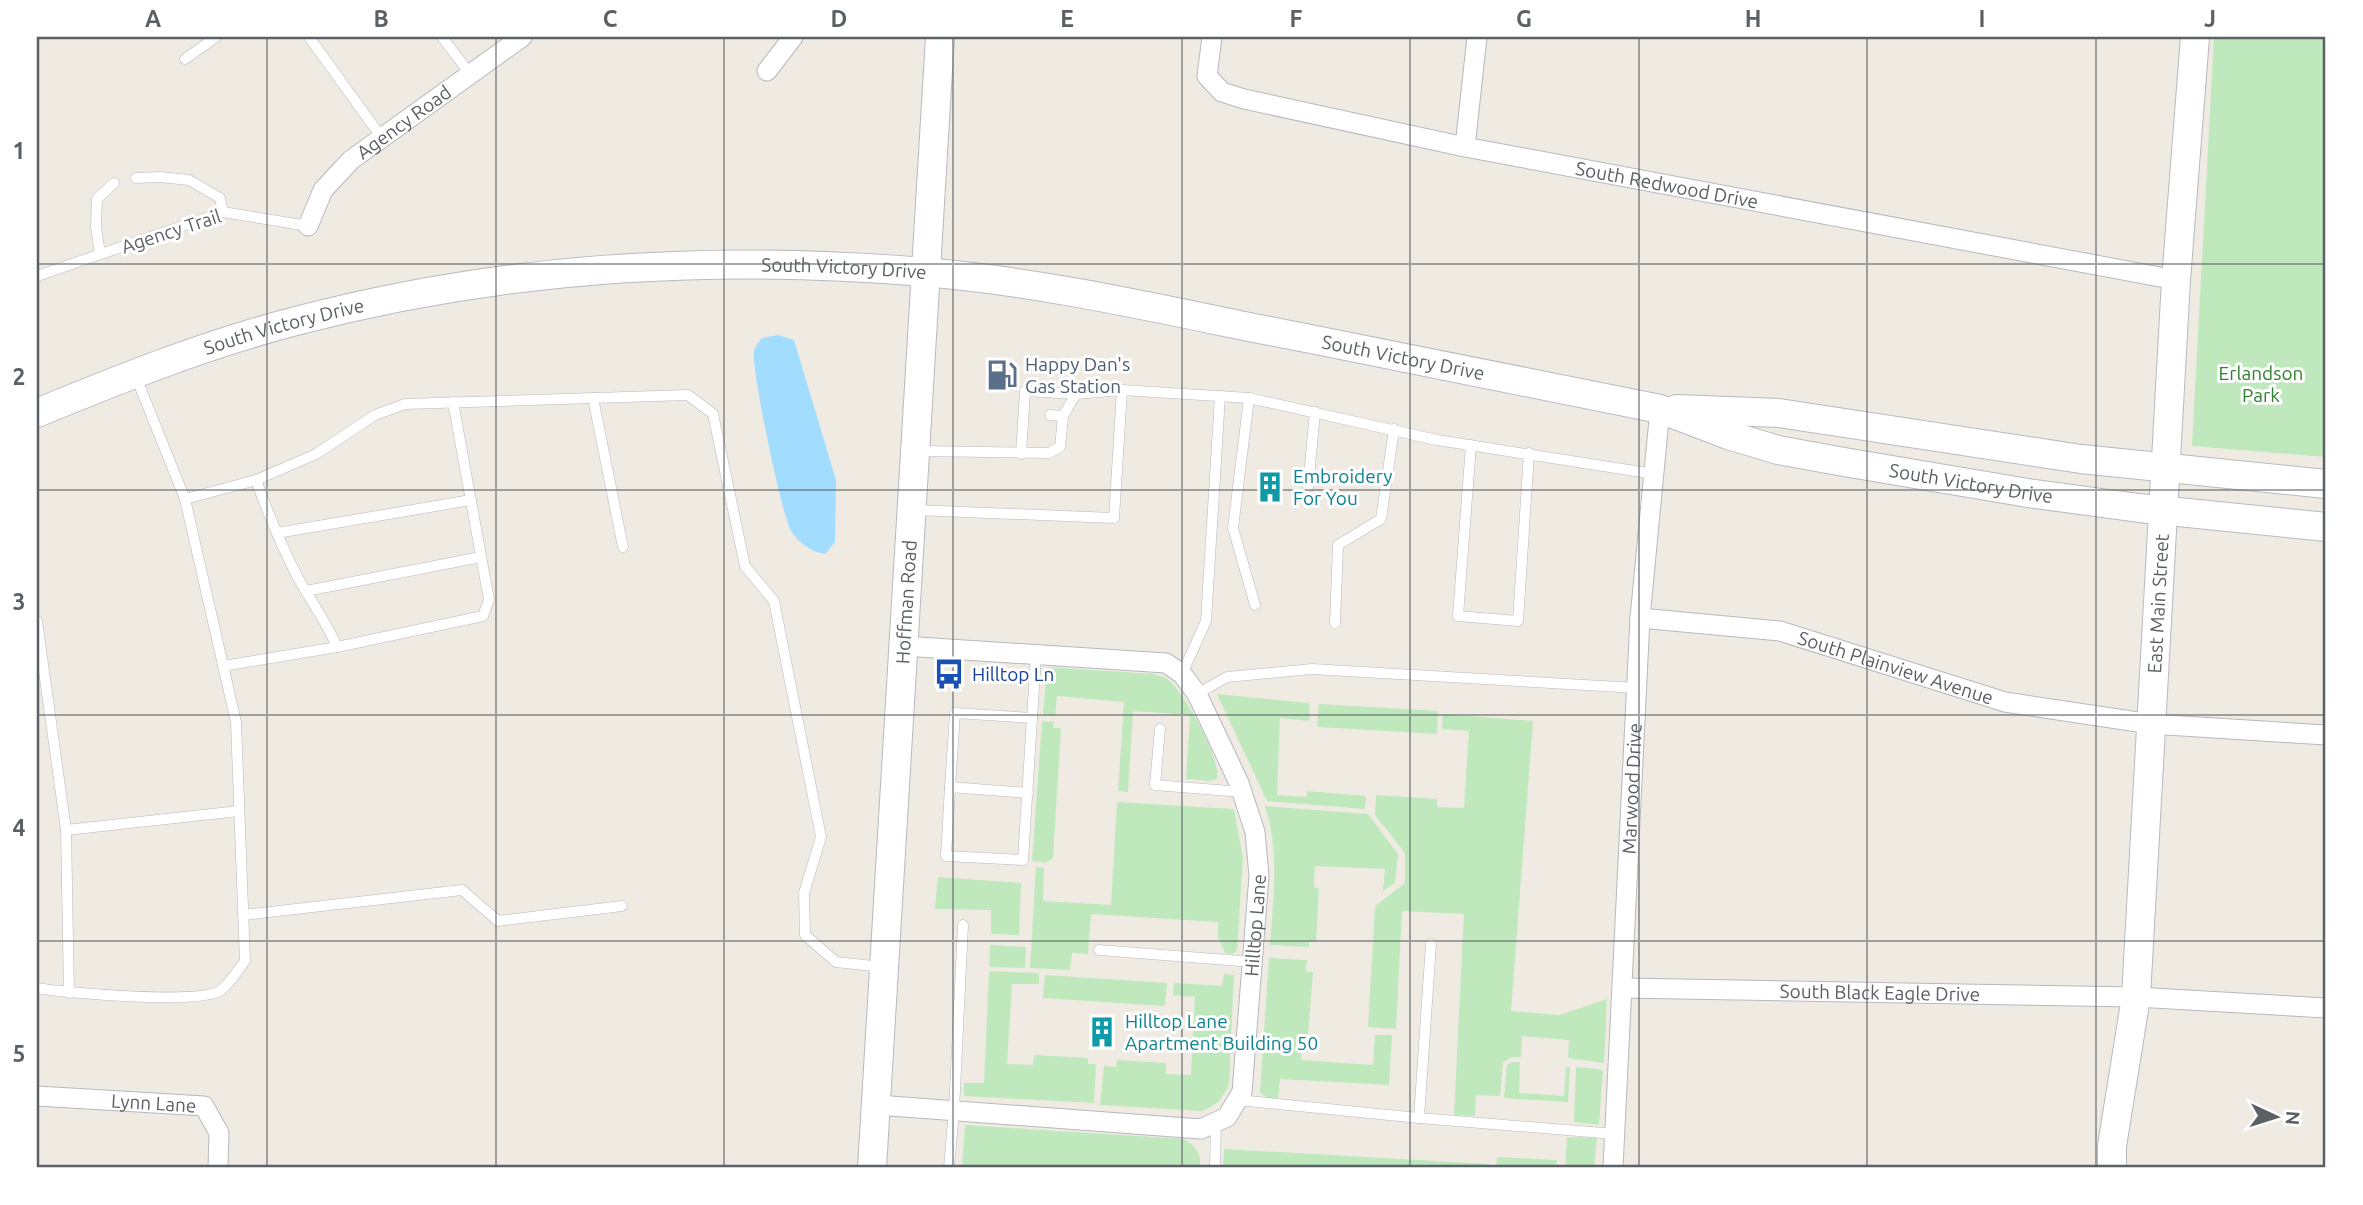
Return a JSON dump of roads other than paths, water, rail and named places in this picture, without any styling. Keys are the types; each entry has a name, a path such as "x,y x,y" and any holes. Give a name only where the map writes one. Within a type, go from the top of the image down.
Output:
{"main road":[{"name":"Hoffman Road","path":"872,1168 940,37"},
{"name":"East Main Street","path":"2112,1168 2112,1146 2136,997 2176,280 2195,37"},
{"name":"South Victory Drive","path":"37,413 179,357 293,322 364,304 499,280 567,272 688,264 813,266 925,272 1061,290 1661,409 1779,413 2031,452 2166,469 2326,484"},
{"name":"South Victory Drive","path":"1661,409 1728,435 1778,450 2015,491 2163,511 2326,527"}],"street":[{"name":"Agency Road","path":"308,226 323,190 351,160 522,37"},
{"path":"767,71 793,37"},
{"name":"South Redwood Drive","path":"1212,37 1207,76 1222,92 1465,147 2176,280"},
{"path":"1465,147 1477,37"},
{"name":"Marwood Drive","path":"1613,1168 1640,618 1661,409"},
{"name":"South Plainview Avenue","path":"1640,618 1780,631 2006,702 2151,724 2326,735"},
{"path":"904,646 1166,663 1182,674"},
{"name":"Hilltop Lane","path":"1182,674 1196,694 1242,792 1255,832 1259,876 1242,1092 1238,1100"},
{"name":"South Black Eagle Drive","path":"1623,988 2136,997 2326,1008"},
{"name":"Lynn Lane","path":"37,1096 204,1106 219,1133 218,1168"},
{"path":"877,1105 1201,1129 1227,1117 1238,1100"}],"lane":[{"path":"185,59 216,37"},
{"path":"309,37 382,138"},
{"path":"442,37 470,74"},
{"path":"136,178 189,180 220,198 223,212"},
{"path":"100,254 96,227 97,200 114,183"},
{"name":"Agency Trail","path":"37,276 223,212 308,226"},
{"path":"37,988 69,993 197,997 219,992 245,961 236,722 185,499 134,373"},
{"path":"1021,454 1026,414 1025,391 1076,394 1122,390 1248,398 1471,445 1654,474"},
{"path":"911,510 1114,518 1122,390"},
{"path":"914,451 1049,453 1060,447 1063,416 1076,394"},
{"path":"185,499 256,481 316,454 374,415 405,404 688,395 713,414 745,566 774,601 821,837 804,893 805,935 836,962 885,967"},
{"path":"1182,674 1206,621 1220,396"},
{"path":"593,398 623,547"},
{"path":"1248,398 1233,528 1255,606"},
{"path":"223,666 337,647 483,616 489,600 453,402"},
{"path":"1308,487 1315,412"},
{"path":"1050,415 1063,416"},
{"path":"1335,623 1338,545 1381,519 1394,429"},
{"path":"1471,445 1458,616 1518,621 1529,453"},
{"path":"256,481 277,533 337,647"},
{"path":"277,533 471,500"},
{"path":"306,591 481,558"},
{"path":"37,621 66,830 69,993"},
{"path":"1032,718 955,713 946,856 1023,860 1036,655"},
{"path":"1196,694 1227,677 1312,669 1637,688"},
{"path":"1160,729 1155,785 1242,792"},
{"path":"950,787 1028,793"},
{"path":"66,830 239,810"},
{"path":"243,915 463,890 498,921 622,906"},
{"path":"949,1168 962,925"},
{"path":"1419,1118 1432,944"},
{"path":"1099,950 1253,962"},
{"path":"1238,1100 1615,1134"},
{"path":"1215,1168 1216,1122"}],"water":[{"path":"778,335 794,340 836,480 835,542 825,554 806,546 791,531 768,442 757,385 754,351 762,338"}],"place":[{"name":"Happy Dan's Gas Station","path":"1002,375"},
{"name":"Embroidery For You","path":"1270,487"},
{"name":"Hilltop Ln","path":"949,674"},
{"name":"Hilltop Lane Apartment Building 50","path":"1102,1032"}],"park label":[{"name":"Erlandson Park","path":"2261,384"}]}
